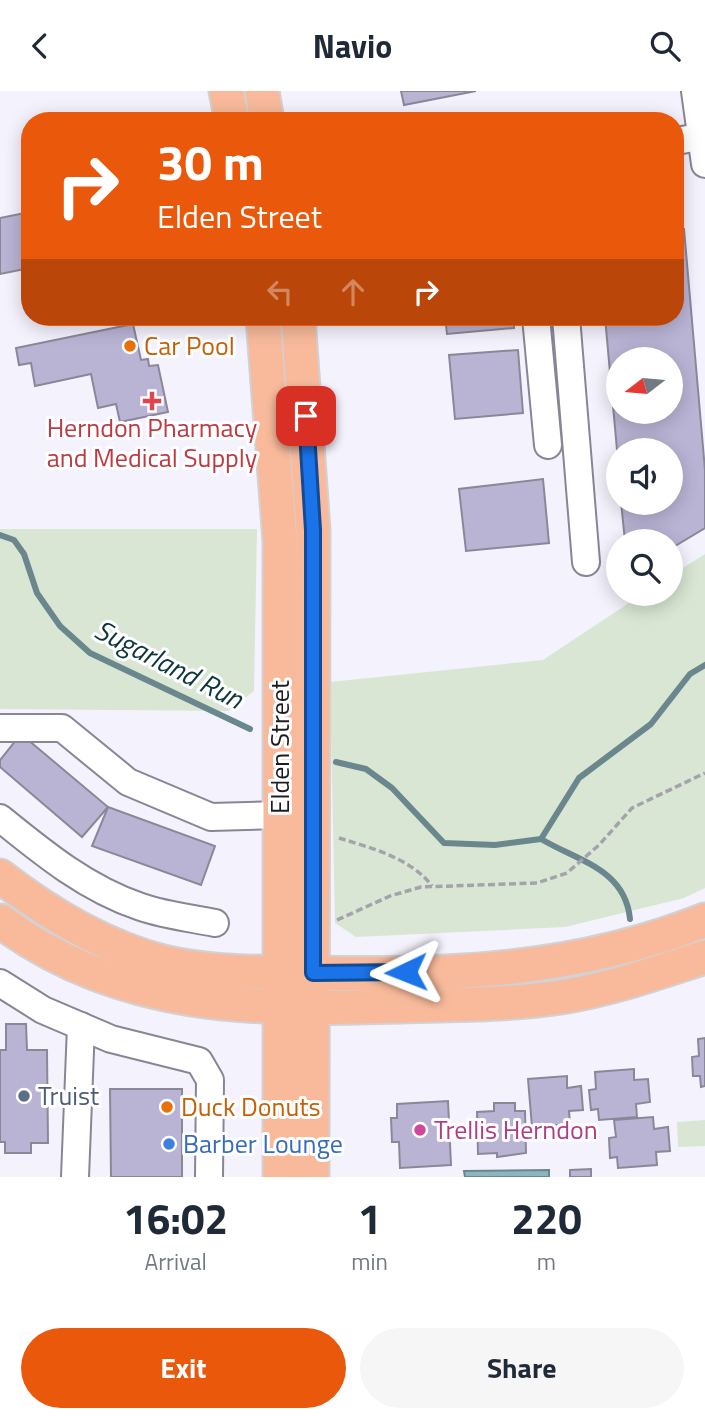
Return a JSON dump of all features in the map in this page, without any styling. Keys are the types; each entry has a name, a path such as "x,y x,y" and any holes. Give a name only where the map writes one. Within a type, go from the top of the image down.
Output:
{"main road":[{"path":"226,91 230,112"},
{"path":"262,91 266,112"},
{"name":"Elden Street","path":"264,326 280,541 280,1177"},
{"name":"Elden Street","path":"299,326 313,530 312,1177"},
{"path":"0,876 63,921 162,962 228,972 313,973 521,968 623,949 705,920"},
{"path":"0,921 70,964 140,989 199,1002 279,1009 537,1000 601,989 705,957"}],"street":[{"path":"695,91 704,136 705,164"},
{"path":"684,140 704,136"},
{"path":"548,445 537,328 567,327 586,562"},
{"path":"0,728 62,728 128,782 211,817 279,815"},
{"path":"0,818 62,867 99,889 141,908 215,923"},
{"path":"0,983 43,1010 111,1039 199,1061 210,1080 209,1177"},
{"path":"75,1177 81,1026"}],"path":[{"path":"327,924 390,896 432,886 537,883 575,868 632,808 705,773"},
{"path":"328,835 402,861 424,876 432,886"}],"green space":[{"path":"0,529 257,529 254,691 228,711 0,709"},
{"path":"705,554 705,888 684,898 565,927 356,937 335,923 330,682 543,660 624,606 683,606 683,568"},
{"path":"705,1120 705,1146 678,1147 677,1122"}],"water":[{"path":"549,1170 549,1177 465,1177 464,1171"}],"building":[{"path":"401,91 476,91 404,105"},
{"path":"21,214 21,270 0,274 0,218"},
{"path":"684,229 705,470 705,528 683,541 683,529 624,529 622,515 683,515 683,438 616,438 615,424 683,424 683,347 608,347 606,326 684,326"},
{"path":"133,326 141,360 148,359 149,366 158,365 168,412 120,422 116,404 98,408 91,374 35,386 31,363 19,365 16,348"},
{"path":"446,326 514,326 514,328 447,334"},
{"path":"518,350 523,413 455,419 449,355"},
{"path":"543,479 549,543 466,551 459,489"},
{"path":"21,734 108,807 82,837 0,767 0,760"},
{"path":"108,807 215,846 201,885 92,846"},
{"name":"Truist","path":"6,1024 26,1024 27,1050 47,1050 48,1143 31,1143 31,1153 5,1153 5,1142 0,1142 0,1050 6,1050"},
{"path":"705,1038 705,1086 701,1087 700,1076 693,1076 692,1057 699,1056 698,1039"},
{"path":"634,1069 634,1080 648,1079 650,1102 636,1104 637,1117 599,1120 598,1109 591,1110 589,1090 596,1089 595,1072"},
{"path":"567,1076 567,1088 581,1086 583,1110 569,1111 570,1124 532,1127 528,1079"},
{"path":"110,1089 182,1089 182,1177 111,1177"},
{"name":"Trellis Herndon","path":"448,1101 451,1165 400,1168 399,1142 392,1142 391,1118 397,1118 397,1104"},
{"path":"494,1103 515,1103 515,1111 525,1111 526,1153 497,1157 497,1153 478,1154 477,1112 494,1111"},
{"path":"653,1117 654,1129 668,1127 670,1151 656,1152 657,1165 618,1168 617,1157 610,1158 609,1138 616,1137 614,1120"},
{"path":"591,1169 591,1177 570,1177 570,1170"}],"waterway":[{"name":"Sugarland Run","path":"0,535 14,540 24,554 37,593 60,626 90,653 250,729"},
{"name":"Sugarland Run","path":"336,762 366,769 392,788 444,843 495,845 541,839 579,778 651,724 690,674 705,665"},
{"path":"541,839 598,869 609,878 619,888 630,919"}],"place":[{"name":"Car Pool","path":"130,346"},
{"name":"Herndon Pharmacy and Medical Supply","path":"152,401"},
{"name":"Truist","path":"24,1096"},
{"name":"Duck Donuts","path":"167,1107"},
{"name":"Trellis Herndon","path":"420,1130"},
{"name":"Barber Lounge","path":"169,1144"}],"route":[{"path":"306,416 313,530 313,973 406,972"}]}
